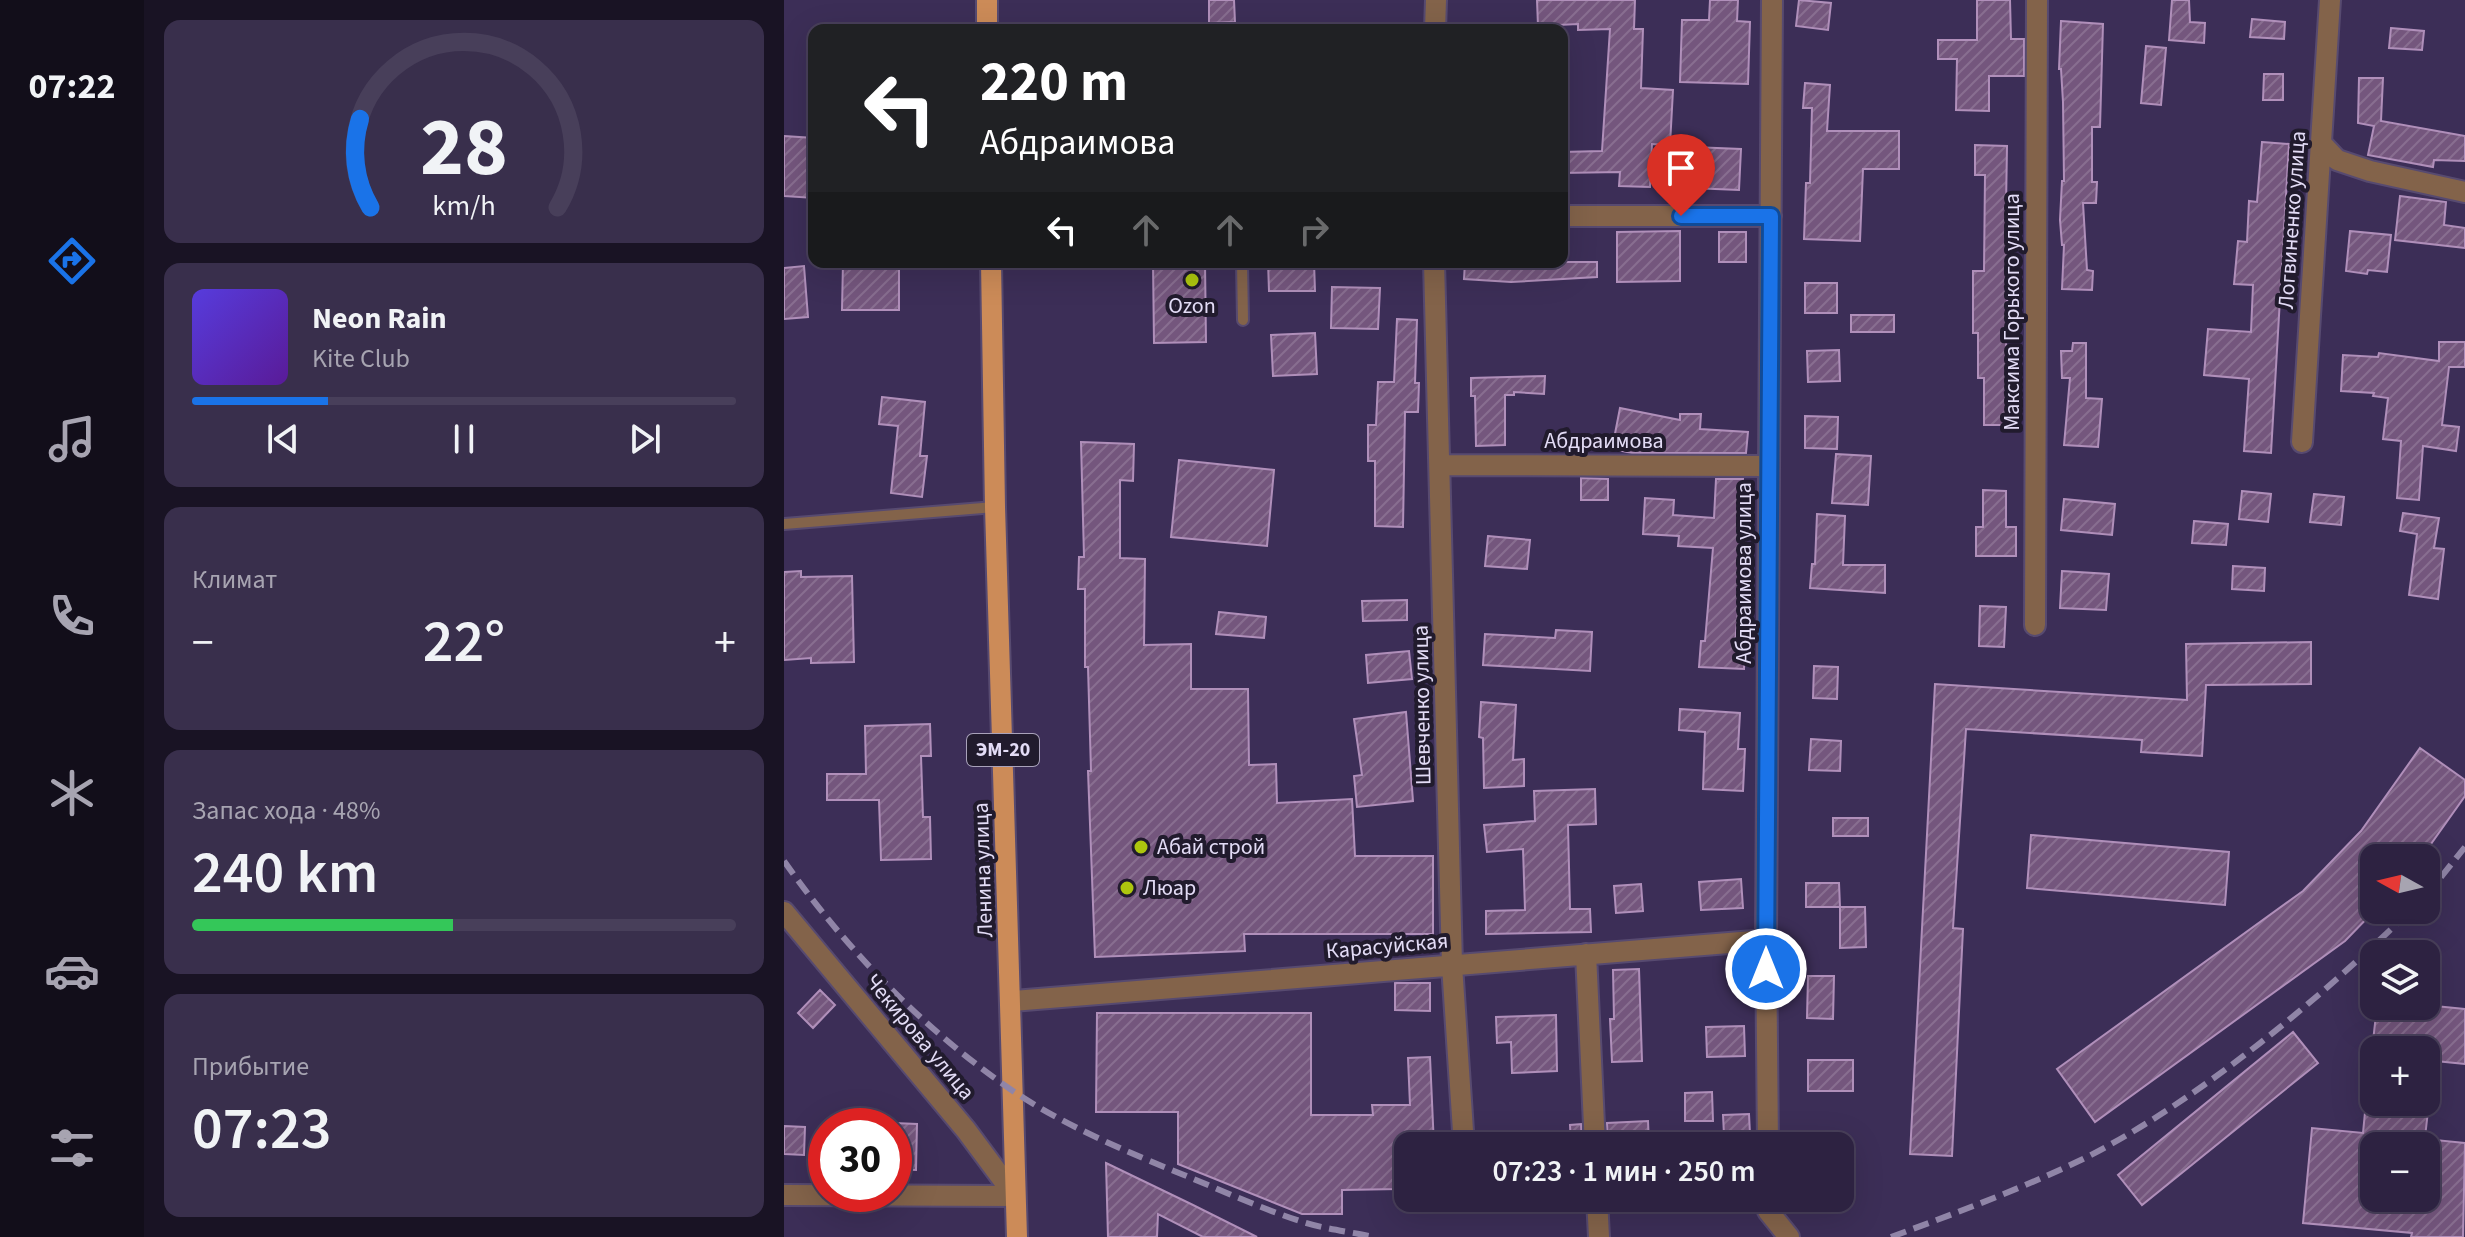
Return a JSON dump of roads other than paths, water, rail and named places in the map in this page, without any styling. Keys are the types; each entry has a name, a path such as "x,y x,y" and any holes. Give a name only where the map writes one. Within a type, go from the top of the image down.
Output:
{"main road":[{"path":"987,0 987,24"},
{"name":"Ленина улица","path":"991,268 995,507 1017,1237"}],"street":[{"path":"1435,24 1436,0"},
{"name":"Абдраимова улица","path":"1768,1132 1766,940 1772,0"},
{"name":"Максима Горького улица","path":"2035,625 2037,0"},
{"name":"Логвиненко улица","path":"2302,442 2330,0"},
{"path":"2321,143 2337,160 2370,171 2465,192"},
{"path":"1568,216 1771,216"},
{"name":"Шевченко улица","path":"1434,268 1452,965 1463,1132"},
{"name":"Абдраимова","path":"1440,465 1769,466"},
{"name":"Чекирова улица","path":"784,912 966,1130 1015,1196"},
{"name":"Карасуйская","path":"1012,1001 1766,940"},
{"path":"1586,954 1594,1132"},
{"path":"784,1195 1015,1196"},
{"path":"1598,1212 1599,1237"},
{"path":"1773,1212 1789,1237"}],"lane":[{"path":"1242,268 1243,320"},
{"path":"784,524 995,507"}],"railway":[{"path":"2440,878 2465,847"},
{"path":"784,861 833,925 887,985 946,1040 1030,1102 1117,1147 1258,1206 1311,1224 1374,1237"},
{"path":"1891,1237 2060,1170 2170,1109 2297,1013 2396,924"}],"place":[{"name":"Ozon","path":"1192,280"},
{"name":"Абай строй","path":"1141,847"},
{"name":"Люар","path":"1127,888"}]}
